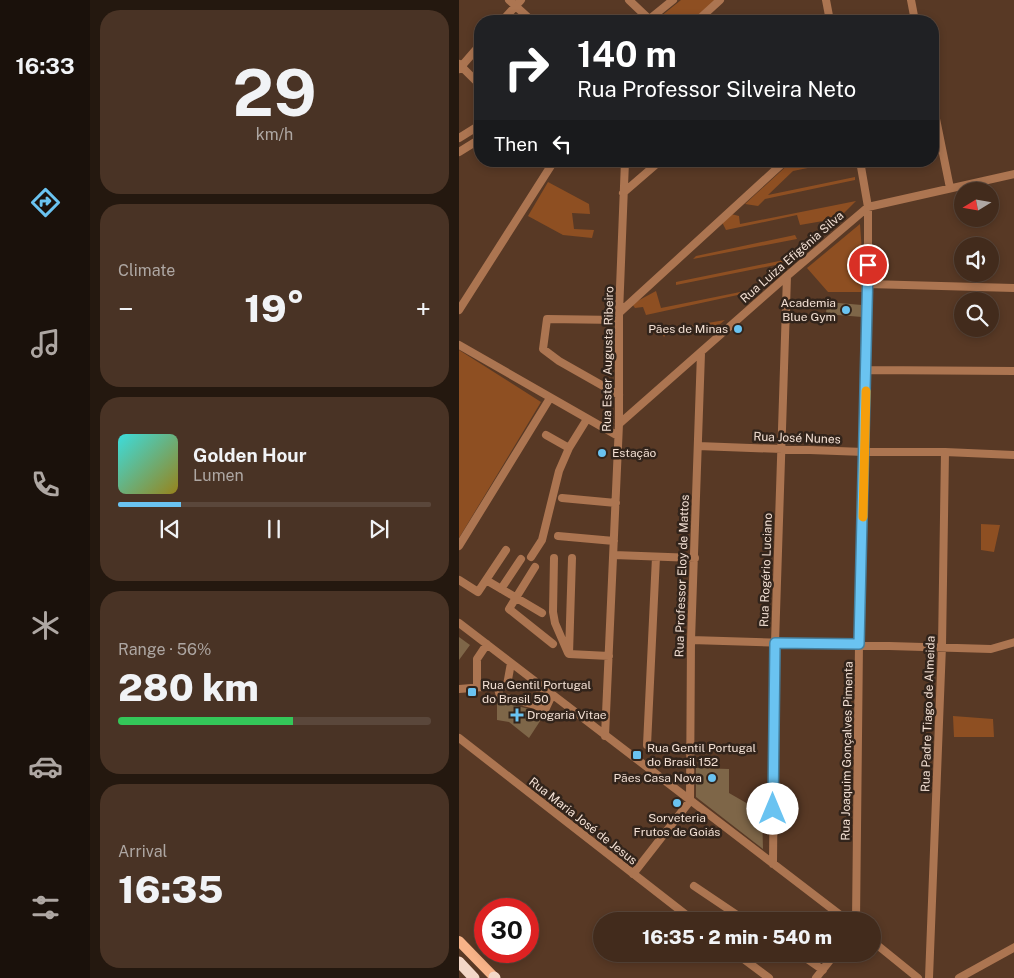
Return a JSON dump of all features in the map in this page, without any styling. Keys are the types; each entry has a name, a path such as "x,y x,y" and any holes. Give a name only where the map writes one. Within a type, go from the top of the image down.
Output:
{"highway":[{"path":"459,962 474,978"}],"main road":[{"path":"459,940 495,978"}],"street":[{"path":"629,0 643,15"},
{"path":"654,15 673,0"},
{"path":"703,15 719,0"},
{"path":"826,0 829,15"},
{"path":"911,0 914,15"},
{"path":"506,15 515,2 527,15"},
{"path":"474,52 460,67 474,80"},
{"path":"459,138 474,129"},
{"path":"939,134 950,188"},
{"path":"459,152 474,143"},
{"path":"459,310 550,167"},
{"name":"Rua Ester Augusta Ribeiro","path":"605,736 619,424 619,317 625,167"},
{"path":"623,193 653,167"},
{"path":"619,395 559,361 543,349 547,319 619,317 779,167"},
{"name":"Rua Joaquim Gonçalves Pimenta","path":"856,912 859,644 868,284 868,207 861,167"},
{"name":"Rua Luiza Efigênia Silva","path":"619,424 868,207 1014,174"},
{"name":"Rua Rogério Luciano","path":"773,864 775,643 787,276"},
{"path":"868,284 1014,288"},
{"path":"459,345 618,436"},
{"name":"Rua Professor Eloy de Mattos","path":"690,801 691,640 701,353"},
{"path":"867,370 1014,371"},
{"path":"459,546 550,398"},
{"path":"531,558 542,540 559,470 569,448 587,419"},
{"path":"546,434 569,448"},
{"name":"Rua José Nunes","path":"698,446 1014,455"},
{"name":"Rua Padre Tiago de Almeida","path":"929,978 942,646 945,452"},
{"path":"561,498 616,503"},
{"path":"558,536 614,541"},
{"path":"459,580 477,592 505,550"},
{"path":"614,556 695,558"},
{"path":"647,745 656,557"},
{"path":"554,558 553,612 555,623 569,654"},
{"path":"569,654 571,558"},
{"path":"501,589 521,559"},
{"path":"535,567 509,609 553,644"},
{"path":"486,580 542,614"},
{"path":"459,623 836,912"},
{"path":"691,640 942,646 991,649 1014,642"},
{"path":"477,686 477,658 487,644"},
{"path":"569,654 609,656"},
{"path":"507,685 511,662"},
{"path":"497,685 500,696 535,705 545,710 552,695"},
{"path":"459,688 507,685 542,688"},
{"name":"Rua Maria José de Jesus","path":"459,738 682,912"},
{"path":"633,874 690,801"},
{"path":"694,886 733,912"},
{"path":"959,978 1014,947"},
{"path":"881,948 919,978"},
{"path":"748,962 769,978"},
{"path":"812,962 823,970"},
{"path":"816,978 829,962"}],"shaded area":[{"path":"681,0 715,0 699,15 662,15"},
{"path":"785,167 813,167 793,171 768,195 855,177 855,180 765,199 758,206 745,204"},
{"path":"548,182 589,204 590,214 572,213 574,229 594,230 592,238 563,235 528,216"},
{"path":"856,201 826,231 823,221 800,225 797,215 726,230 722,222 731,214 739,216 740,224"},
{"path":"860,224 865,292 828,292 807,268"},
{"path":"795,235 797,239 693,259 696,256"},
{"path":"805,247 807,250 790,262 676,285 676,282 789,259"},
{"path":"768,279 769,282 756,291 646,315 643,307 635,308 632,304 656,291 661,308 755,289"},
{"path":"725,320 708,334 706,325 668,332 664,337 661,331"},
{"path":"459,350 541,402 459,538"},
{"path":"981,524 1000,525 994,552 981,550"},
{"path":"953,716 993,719 994,737 954,737"}],"building":[{"name":"Academia Blue Gym","path":"827,302 862,305 862,317 826,314"},
{"path":"459,637 470,645 459,660"},
{"path":"497,701 533,710 544,715 529,738 509,722 497,720"},
{"path":"696,768 729,769 729,793 762,812 763,849 696,797"}],"slow traffic":[{"path":"863,517 866,391"}],"place":[{"name":"Academia Blue Gym","path":"846,310"},
{"name":"Pães de Minas","path":"738,329"},
{"name":"Estação","path":"602,453"},
{"name":"Rua Gentil Portugal do Brasil 50","path":"472,692"},
{"name":"Drogaria Vitae","path":"517,715"},
{"name":"Rua Gentil Portugal do Brasil 152","path":"637,755"},
{"name":"Pães Casa Nova","path":"712,778"},
{"name":"Sorveteria Frutos de Goiás","path":"677,803"}],"route":[{"path":"773,809 775,643 859,644 868,265"}]}
